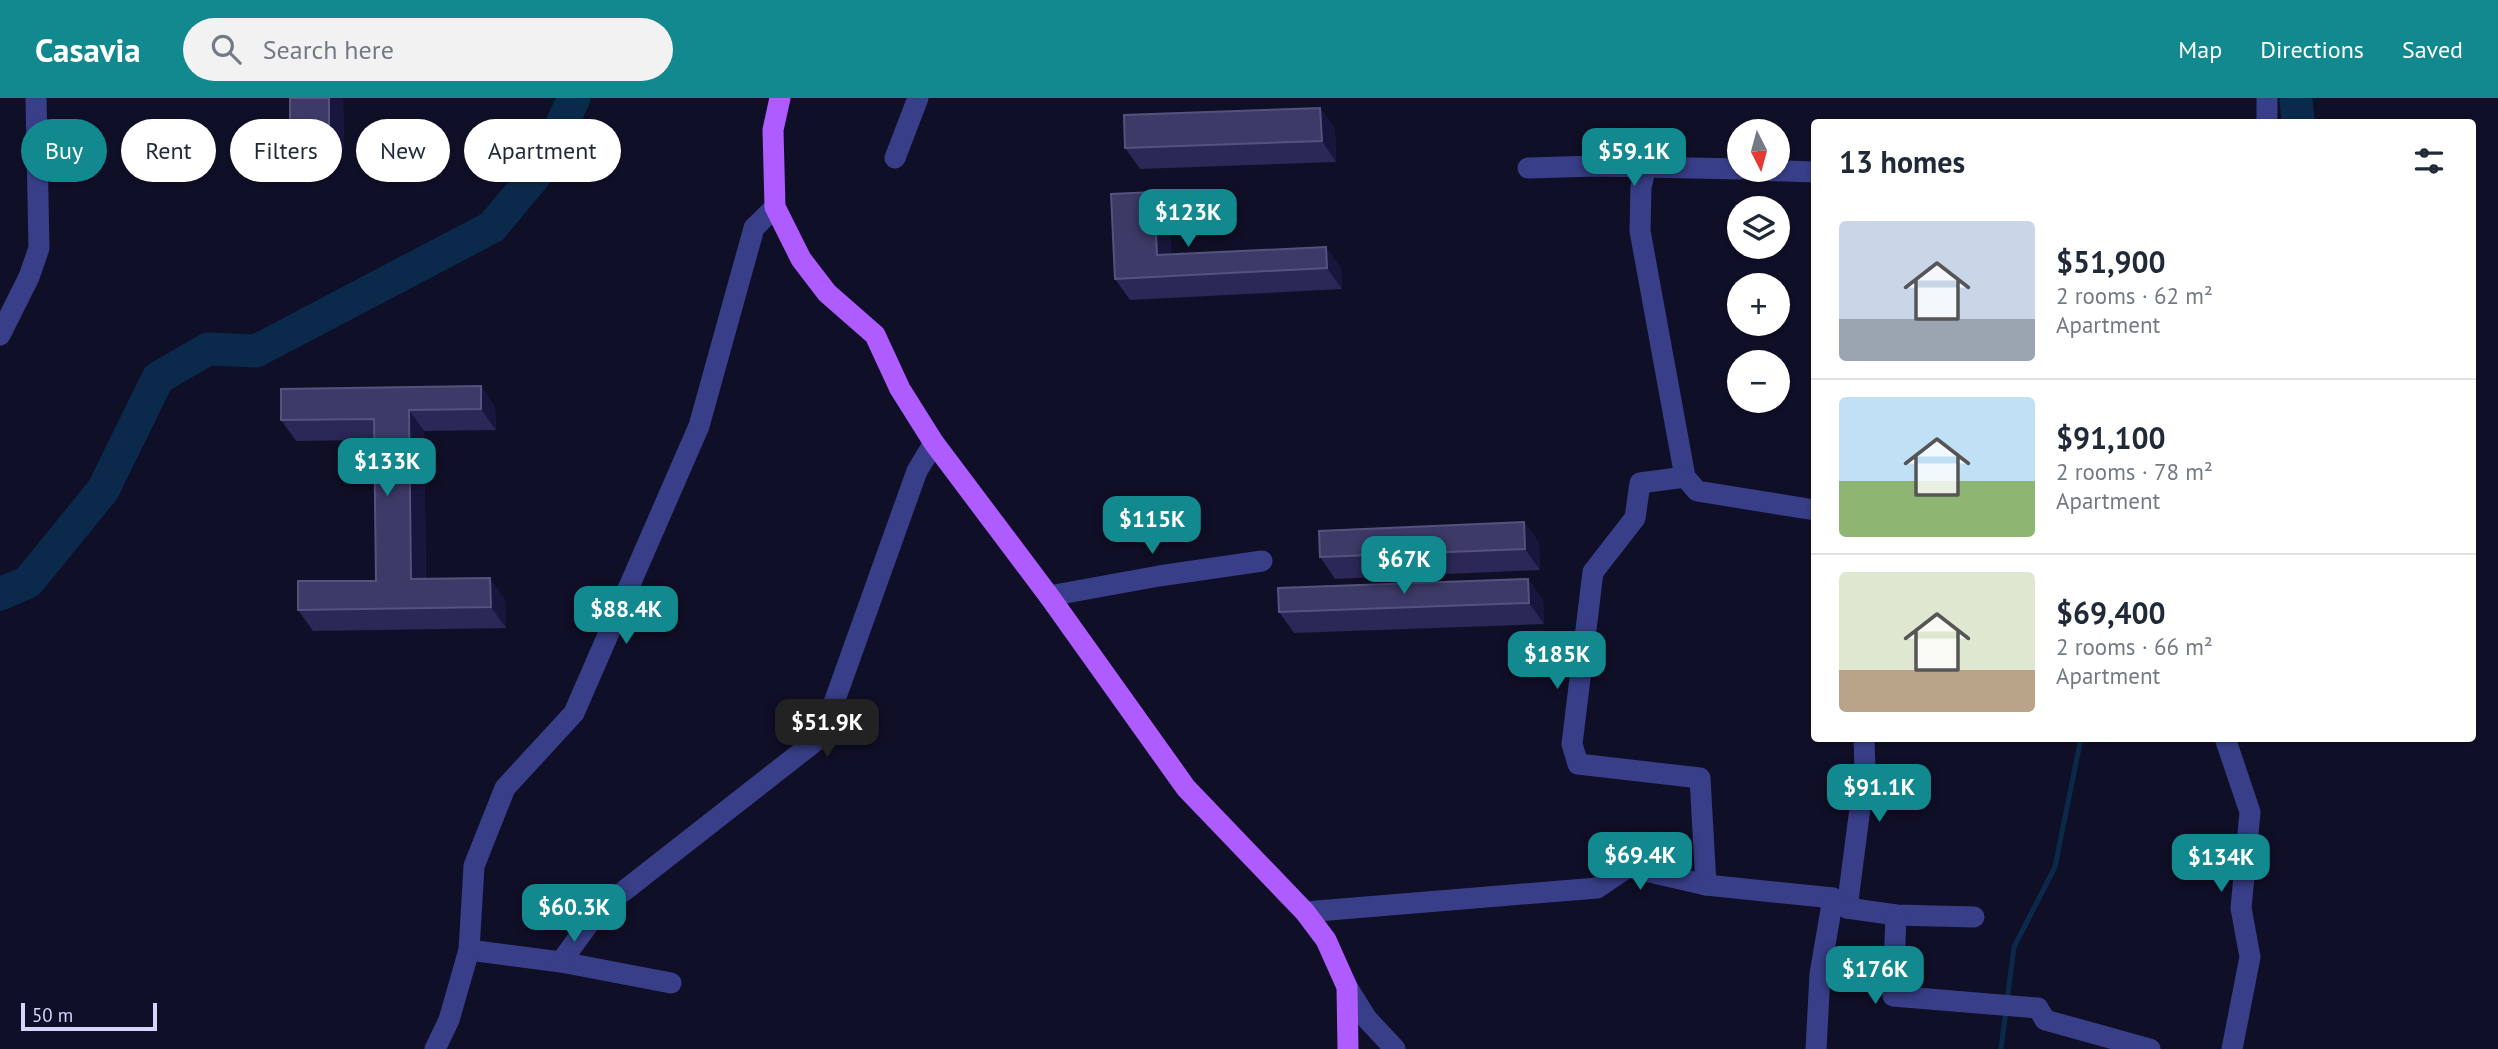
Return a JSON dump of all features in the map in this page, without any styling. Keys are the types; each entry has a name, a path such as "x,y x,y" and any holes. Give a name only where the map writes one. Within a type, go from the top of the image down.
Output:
{"main road":[{"path":"780,98 773,130 775,208 801,259 827,293 875,335 900,389 934,443 1049,596 1186,788 1305,912 1326,940 1348,987 1348,1049"}],"street":[{"path":"0,335 29,277 39,248 36,98"},
{"path":"895,158 918,98"},
{"path":"2267,98 2267,119"},
{"path":"1646,167 1641,187 1640,231 1685,477 1697,491 1811,509"},
{"path":"1528,168 1727,169"},
{"path":"1790,171 1811,172"},
{"path":"435,1049 449,1020 469,950 474,866 505,788 574,713 699,426 754,228 775,208"},
{"path":"561,962 597,912 822,736 917,471 934,443"},
{"path":"1685,477 1640,483 1635,518 1593,572 1572,744 1578,764 1700,778 1706,885"},
{"path":"1049,596 1262,561"},
{"path":"1816,1049 1821,974 1840,903 1865,770 1864,742"},
{"path":"2226,742 2250,812 2241,908 2250,957 2232,1049"},
{"path":"1305,912 1597,888 1628,867 1706,885 1840,903 1896,915 1974,917"},
{"path":"1896,915 1893,996 2038,1008 2045,1020 2150,1049"},
{"path":"469,950 561,962 671,983"},
{"path":"1348,987 1367,1019 1395,1049"}],"building":[{"path":"290,98 329,98 329,119 290,119"},
{"path":"1320,108 1322,141 1125,148 1124,115"},
{"path":"1154,192 1157,255 1326,247 1327,268 1115,279 1111,194"},
{"path":"481,386 481,409 409,410 411,579 490,578 491,607 298,610 298,581 376,581 374,419 281,420 281,389"},
{"path":"1524,522 1525,549 1320,557 1319,531"},
{"path":"1528,579 1529,603 1279,612 1278,588"}],"waterway":[{"path":"0,594 28,582 103,490 158,378 208,349 256,351 492,227 542,167 574,98"},
{"path":"2296,98 2298,119"},
{"path":"2007,1001 2014,947 2055,867 2080,742"},
{"path":"2001,1049 2006,1010"}]}
